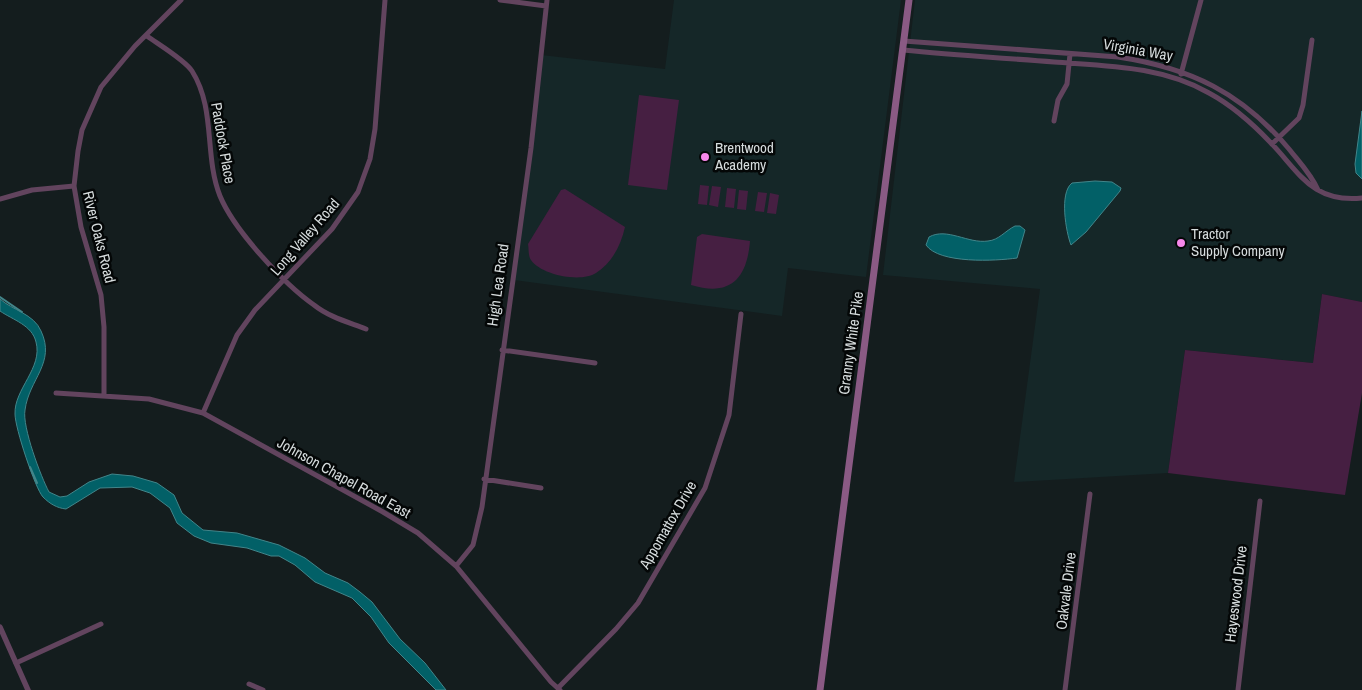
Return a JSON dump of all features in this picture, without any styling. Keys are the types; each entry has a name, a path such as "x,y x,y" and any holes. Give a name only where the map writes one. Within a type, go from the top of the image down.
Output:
{"main road":[{"name":"Granny White Pike","path":"820,690 909,0"}],"street":[{"name":"River Oaks Road","path":"104,395 104,327 101,295 81,227 74,186 82,130 91,107 111,74 180,0"},
{"name":"Long Valley Road","path":"202,414 238,335 255,310 332,229 358,192 370,159 378,97 385,0"},
{"path":"500,0 547,3"},
{"path":"1179,80 1201,0"},
{"name":"High Lea Road","path":"456,566 473,545 482,507 484,479 531,148 547,3"},
{"name":"Paddock Place","path":"147,36 191,70 204,100 210,127 211,156 220,196 243,234 314,305 333,317 366,329"},
{"path":"1272,144 1299,118 1303,105 1312,40"},
{"name":"Virginia Way","path":"904,41 1144,61 1182,72 1212,85 1253,111 1279,137 1312,177 1318,191"},
{"name":"Virginia Way","path":"903,50 1141,70 1179,80 1228,104 1246,118 1272,144 1306,184 1318,191 1344,198 1362,198"},
{"path":"1054,121 1058,100 1068,84 1070,54"},
{"path":"0,199 32,190 74,186"},
{"name":"Appomattox Drive","path":"559,689 616,629 638,602 705,488 729,415 741,314"},
{"path":"502,350 595,363"},
{"name":"Johnson Chapel Road East","path":"56,393 149,399 202,414 383,512 418,533 456,566 559,689"},
{"path":"484,479 541,488"},
{"name":"Oakvale Drive","path":"1066,690 1090,494"},
{"name":"Hayeswood Drive","path":"1238,690 1260,501"},
{"path":"16,663 101,624"},
{"path":"0,626 28,690"},
{"path":"249,684 263,690"}],"shaded area":[{"name":"Brentwood Academy","path":"674,0 901,0 866,277 788,268 782,316 514,280 541,55 665,69"},
{"path":"915,0 1362,0 1362,302 1322,294 1313,363 1185,350 1168,473 1014,482 1040,289 883,275"},
{"path":"639,95 679,100 667,190 628,185"},
{"path":"700,185 709,186 707,205 698,204"},
{"path":"712,186 721,187 718,207 709,205"},
{"path":"727,188 736,189 734,208 725,207"},
{"path":"565,189 625,227 618,247 611,259 602,269 589,276 571,277 552,273 543,270 529,257 528,244 561,190"},
{"path":"739,190 748,191 746,210 737,209"},
{"path":"758,192 767,193 764,212 755,211"},
{"path":"770,193 779,195 776,214 767,213"},
{"path":"702,234 750,241 745,266 734,282 716,289 691,285 697,237"},
{"path":"1322,294 1362,302 1362,393 1345,495 1168,473 1185,350 1313,363"}],"water":[{"path":"1362,111 1362,179 1356,173 1355,164"},
{"path":"1112,182 1121,188 1086,232 1071,245 1065,213 1068,188 1072,183"},
{"path":"1015,226 1020,226 1025,230 1017,258 969,260 955,258 933,251 926,245 929,237 936,234 988,241 999,237"},
{"path":"0,299 33,320 38,325 45,342 44,362 27,399 25,418 33,452 49,492 60,497 67,496 89,482 112,474 133,476 157,483 174,495 182,513 203,530 237,533 279,545 305,558 325,573 348,583 372,602 400,639 425,663 446,690 436,690 389,643 371,617 352,598 315,582 295,565 279,556 271,556 247,548 211,543 194,536 177,523 170,508 150,493 132,487 100,488 66,509 51,504 43,497 22,444 15,414 19,396 36,361 36,342 31,331 0,311"}],"waterway":[{"path":"0,297 22,312"},
{"path":"30,467 37,483"}],"place":[{"name":"Brentwood Academy","path":"705,157"},
{"name":"Tractor Supply Company","path":"1181,243"}]}
